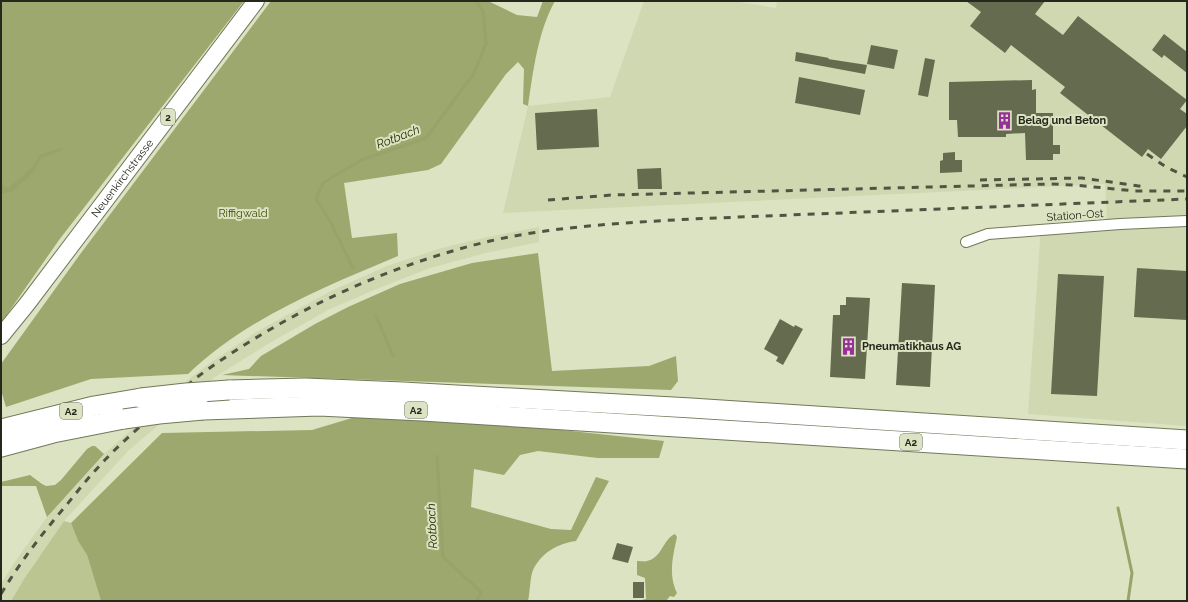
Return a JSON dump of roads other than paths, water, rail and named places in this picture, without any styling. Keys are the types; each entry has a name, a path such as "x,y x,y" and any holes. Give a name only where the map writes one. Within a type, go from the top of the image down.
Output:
{"highway":[{"name":"A2","path":"1,429 94,406 141,398 229,390 319,397 512,416 1187,459"},
{"name":"A2","path":"1,447 60,431 124,419 319,397 513,398 1187,440"},
{"path":"1127,456 1164,463 1187,465"}],"main road":[{"name":"Neuenkirchstrasse","path":"1,336 256,1"}],"street":[{"name":"Station-Ost","path":"966,242 988,234 1120,224 1187,221"}],"waterway":[{"name":"Rotbach","path":"353,268 330,221 316,199 323,183 361,160 426,138 473,75 486,44 483,11 476,1"},
{"path":"34,167 41,156 60,150"},
{"name":"Rotbach","path":"376,316 393,356"},
{"name":"Rotbach","path":"437,456 443,557 481,592 477,601"},
{"path":"1118,508 1132,573 1128,601"}],"railway":[{"path":"1147,154 1166,167 1187,177"},
{"path":"980,180 1082,178 1146,187"},
{"path":"548,200 612,195 1050,184 1135,191 1187,191"},
{"path":"1,594 39,539 93,473 146,421 196,378 233,352 267,331 339,294 375,278 451,251 515,236 615,224 691,219 1187,199"}],"place":[{"name":"Belag und Beton","path":"1005,120"},
{"name":"Pneumatikhaus AG","path":"849,346"}],"park label":[{"name":"Riffigwald","path":"243,213"}]}
